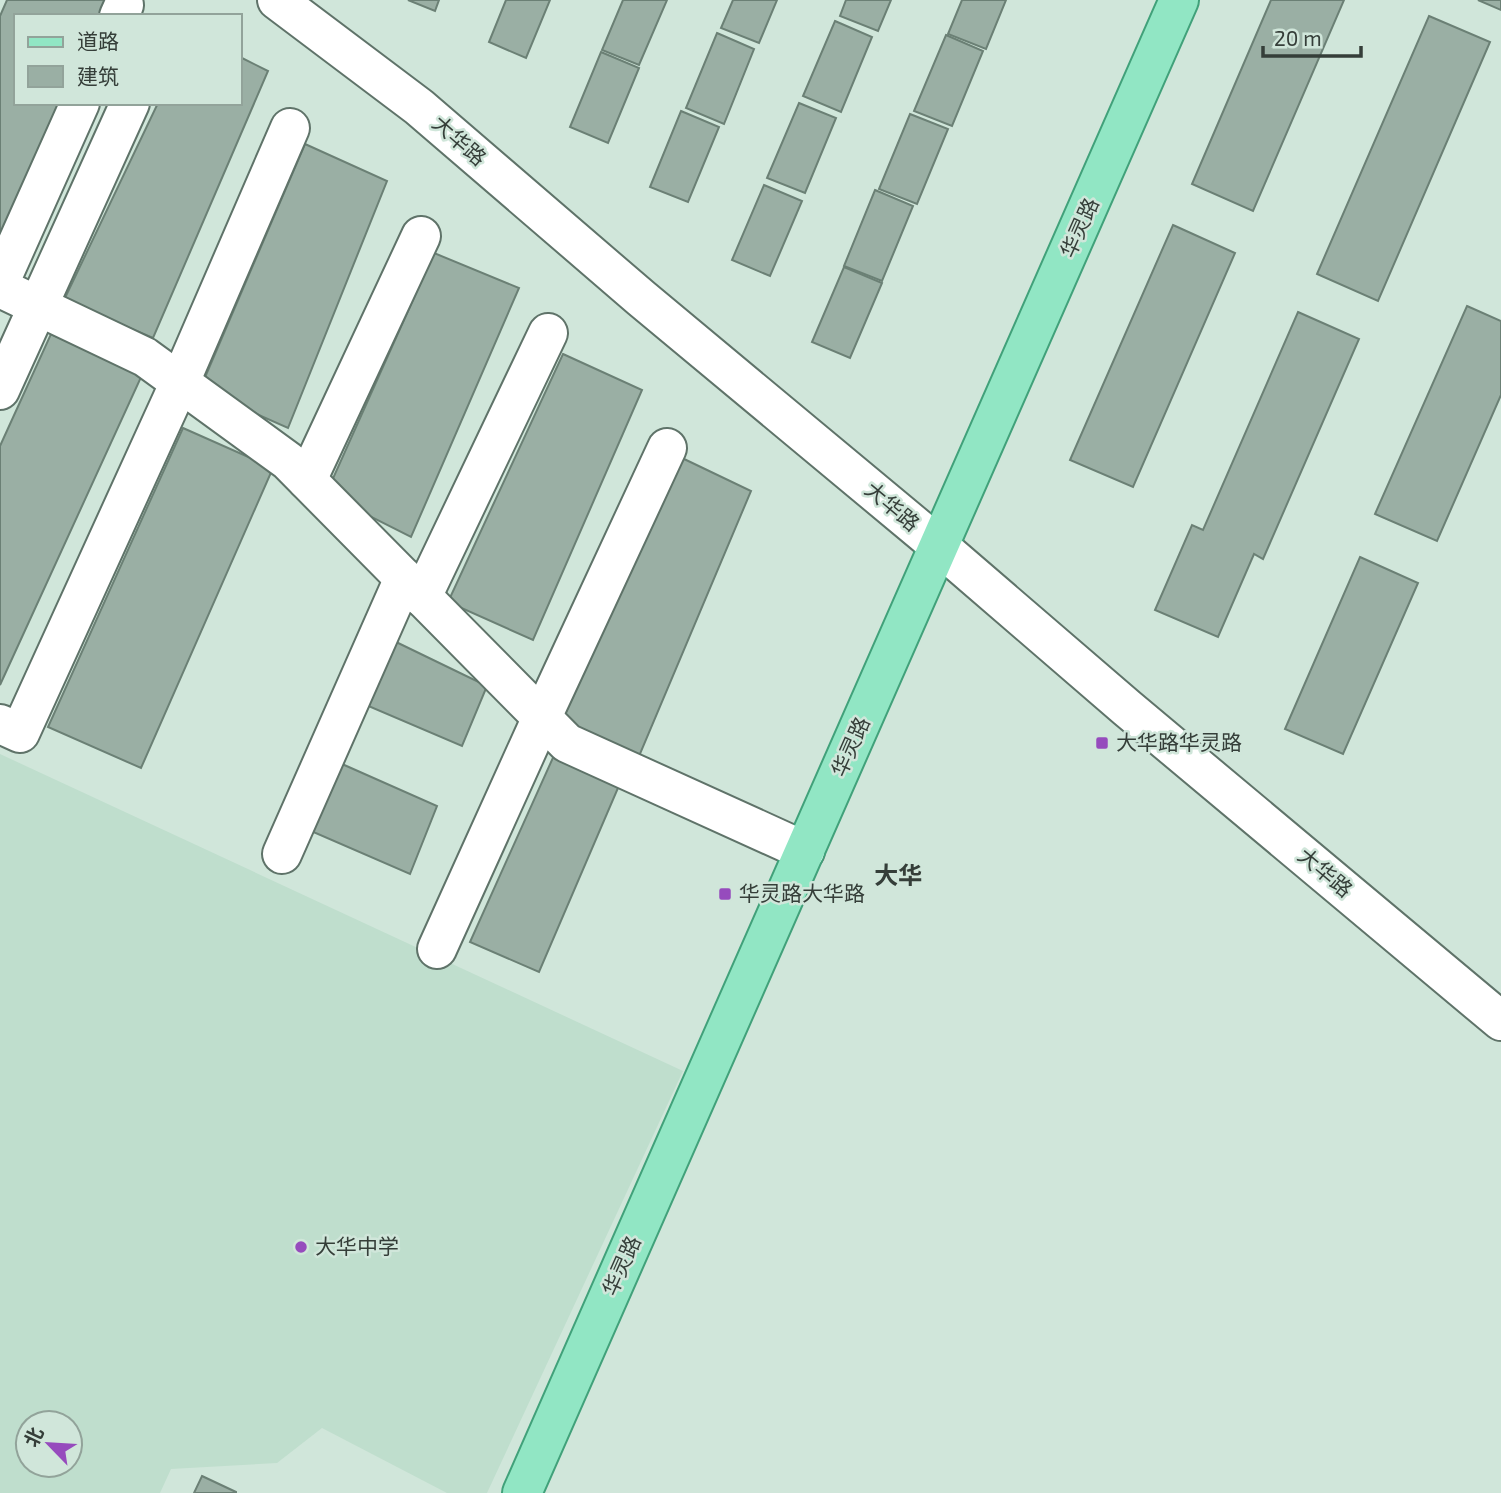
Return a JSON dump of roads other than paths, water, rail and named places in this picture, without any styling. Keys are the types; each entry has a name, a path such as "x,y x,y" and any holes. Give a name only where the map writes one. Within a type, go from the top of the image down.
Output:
{"main road":[{"name":"华灵路","path":"522,1493 1179,0"}],"street":[{"name":"大华路","path":"277,0 419,107 641,298 1501,1021"},
{"path":"0,282 79,105"},
{"path":"0,390 129,105"},
{"path":"0,724 20,733 180,382 290,128"},
{"path":"307,480 421,236"},
{"path":"0,288 145,357 288,461 567,743 805,851"},
{"path":"282,854 413,587 548,333"},
{"path":"437,949 667,448"}],"place":[{"name":"大华路华灵路","path":"1102,743"},
{"name":"华灵路大华路","path":"725,894"},
{"name":"大华中学","path":"301,1247"}],"district":[{"name":"大华","path":"898,876"}]}
